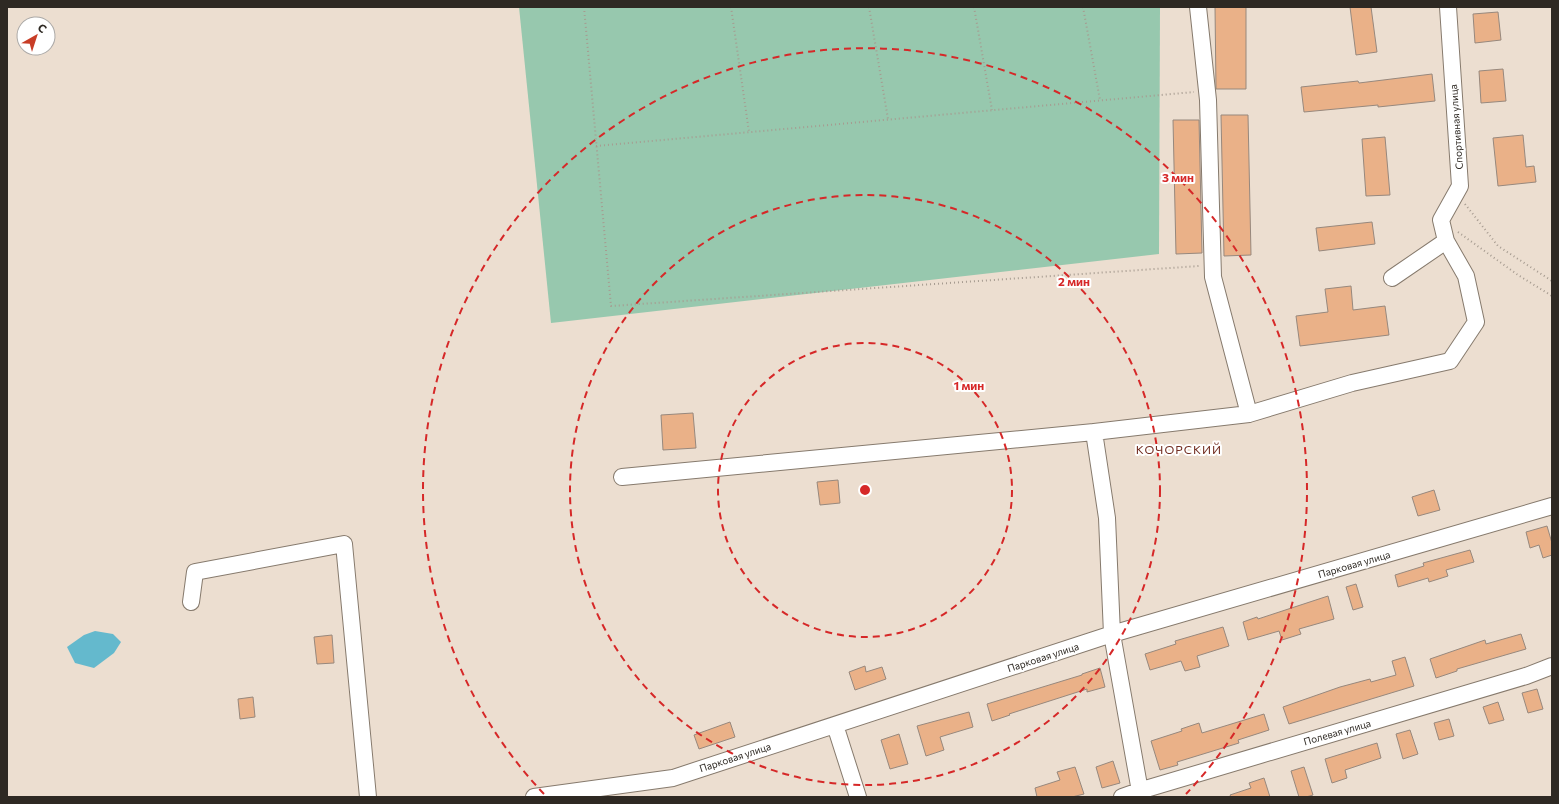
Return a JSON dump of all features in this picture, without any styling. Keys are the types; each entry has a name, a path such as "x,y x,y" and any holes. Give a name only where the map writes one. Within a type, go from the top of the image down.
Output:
{"street":[{"path":"1198,7 1207,90 1213,277 1248,414"},
{"name":"Спортивная улица","path":"1441,220 1460,186 1448,7"},
{"path":"622,477 1094,432 1248,414 1352,383 1450,361 1476,322 1466,276 1446,241 1441,220"},
{"path":"1392,278 1446,241"},
{"path":"1094,432 1107,518 1112,634 1140,794"},
{"name":"Парковая улица","path":"534,797 672,778 1112,634 1552,506"},
{"path":"191,602 195,572 344,544 368,797"},
{"name":"Полевая улица","path":"1122,797 1140,794 1518,679 1552,666"},
{"path":"835,725 858,797"}],"path":[{"path":"584,7 611,306 1212,265"},
{"path":"731,7 749,132"},
{"path":"869,7 888,119"},
{"path":"974,7 992,110"},
{"path":"1083,7 1100,100"},
{"path":"596,146 1207,90"},
{"path":"1456,192 1498,246 1552,281"},
{"path":"1441,220 1518,275 1552,296"}],"green space":[{"path":"519,7 1160,7 1159,254 551,323"}],"water":[{"path":"95,631 113,634 121,642 114,653 94,668 75,663 67,647 84,635"}],"building":[{"path":"1215,7 1246,7 1246,89 1216,89"},
{"path":"1350,7 1371,7 1377,52 1356,55"},
{"path":"1498,12 1501,40 1475,43 1473,14"},
{"path":"1503,69 1506,101 1481,103 1479,71"},
{"path":"1432,74 1435,101 1378,107 1378,105 1304,112 1301,87 1358,81 1359,83"},
{"path":"1221,115 1248,115 1251,255 1224,256"},
{"path":"1173,120 1199,120 1202,253 1176,254"},
{"path":"1523,135 1526,167 1534,166 1536,182 1498,186 1493,138"},
{"path":"1385,137 1390,195 1366,196 1362,139"},
{"path":"1372,222 1375,244 1319,251 1316,228"},
{"path":"1351,286 1353,310 1385,306 1389,335 1300,346 1296,316 1328,312 1325,289"},
{"path":"693,413 696,448 663,450 661,415"},
{"path":"838,480 840,503 820,505 817,482"},
{"path":"1434,490 1440,510 1418,516 1412,497"},
{"path":"1547,526 1552,543 1552,555 1543,558 1539,545 1530,548 1526,532"},
{"path":"1470,550 1474,562 1446,570 1448,576 1429,582 1428,578 1398,587 1395,575 1424,566 1423,563"},
{"path":"1356,584 1363,607 1353,610 1346,587"},
{"path":"1328,596 1334,619 1299,629 1301,634 1282,640 1279,631 1248,640 1243,622 1257,617 1258,619"},
{"path":"1223,627 1229,646 1197,656 1200,667 1185,671 1181,661 1150,670 1145,654 1176,644 1175,641"},
{"path":"1521,634 1526,649 1457,669 1457,671 1436,678 1430,659 1485,640 1486,644"},
{"path":"332,635 334,663 317,664 314,637"},
{"path":"1405,657 1414,686 1289,724 1283,707 1340,687 1370,679 1371,682 1396,675 1392,661"},
{"path":"865,666 866,672 882,667 886,679 855,690 849,672"},
{"path":"1100,668 1105,687 1087,692 1087,689 1009,714 1010,715 992,721 987,704 1082,675"},
{"path":"1537,689 1543,709 1528,713 1522,693"},
{"path":"253,697 255,717 240,719 238,699"},
{"path":"1498,702 1504,720 1489,724 1483,707"},
{"path":"969,712 973,727 940,737 944,750 926,756 917,726"},
{"path":"1264,714 1269,730 1238,740 1239,743 1177,762 1178,765 1160,770 1151,741 1182,731 1181,729 1199,723 1202,733"},
{"path":"1449,719 1454,736 1439,740 1434,723"},
{"path":"730,722 735,737 699,749 694,735"},
{"path":"1410,730 1418,754 1403,759 1396,734"},
{"path":"899,734 908,764 890,769 881,740"},
{"path":"1377,743 1381,758 1345,770 1347,778 1332,783 1325,759"},
{"path":"1113,761 1120,783 1102,788 1096,767"},
{"path":"1075,767 1084,794 1072,797 1037,797 1035,788 1060,780 1057,772"},
{"path":"1304,767 1313,795 1299,797 1291,771"},
{"path":"1264,778 1270,797 1231,797 1230,795 1251,788 1249,783"}],"district":[{"name":"КОЧОРСКИЙ","path":"1179,449"}]}
